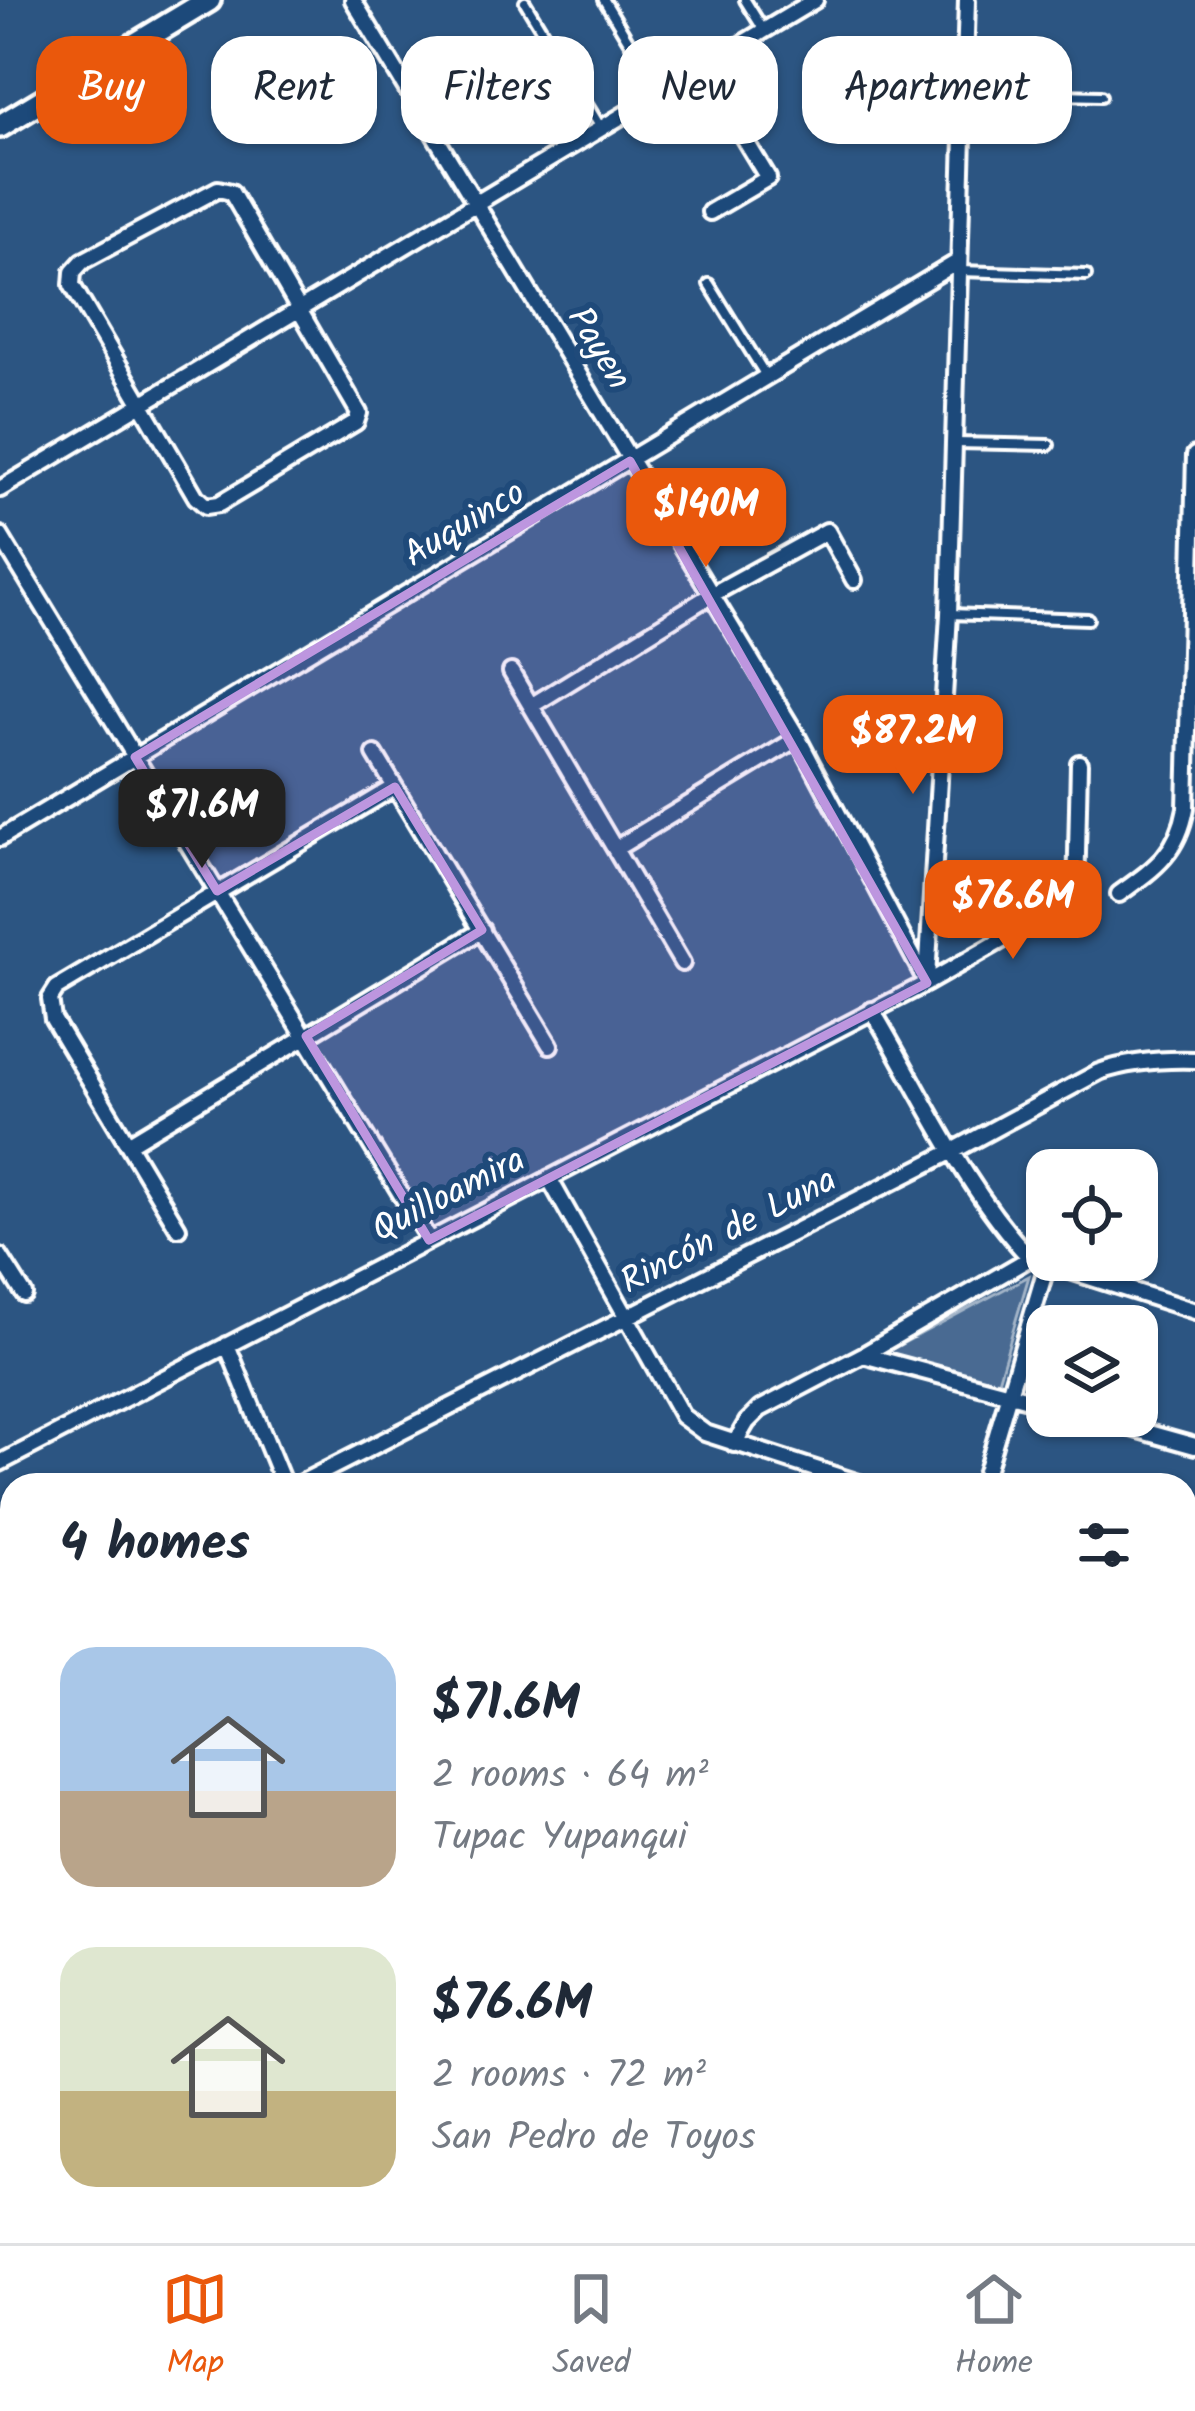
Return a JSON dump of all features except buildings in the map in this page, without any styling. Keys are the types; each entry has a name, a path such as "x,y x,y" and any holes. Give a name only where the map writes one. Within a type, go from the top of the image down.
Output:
{"main road":[{"path":"0,126 209,0"}],"street":[{"name":"Payen","path":"353,0 798,738 927,983"},
{"path":"754,36 815,0"},
{"path":"966,36 967,0"},
{"path":"0,489 618,120"},
{"path":"710,212 768,178 747,144"},
{"path":"927,983 949,614 963,144"},
{"path":"218,189 231,192 299,308 359,413 356,422 219,504 206,506 72,285 73,272 82,261 218,189"},
{"name":"Auquinco","path":"0,838 959,266"},
{"path":"1119,894 1162,860 1188,829 1195,455"},
{"path":"531,706 827,530 854,580"},
{"path":"0,535 430,1240"},
{"path":"511,672 682,964"},
{"path":"615,849 798,738"},
{"path":"375,754 550,1045"},
{"name":"Quilloamira","path":"0,1463 927,983 1076,898 1079,764"},
{"path":"178,1228 52,1019 50,999 57,988 395,787"},
{"path":"128,1144 482,930"},
{"path":"872,1010 952,1151 1026,1254"},
{"name":"Rincón de Luna","path":"320,1473 1099,1072 1170,1059 1195,1063"},
{"path":"549,1178 682,1416 705,1433 827,1473"},
{"path":"0,1256 24,1294"},
{"path":"734,1444 760,1409 1026,1260"},
{"path":"986,1473 1042,1281"},
{"path":"1098,1281 1195,1311"},
{"path":"227,1345 279,1473"},
{"path":"863,1355 1026,1399"},
{"path":"1158,1436 1195,1446"}],"lane":[{"path":"604,0 626,36"},
{"path":"746,0 764,30"},
{"path":"525,2 602,129"},
{"path":"1072,95 1101,96"},
{"path":"959,266 1086,275"},
{"path":"709,284 766,378"},
{"path":"954,443 1048,445"},
{"path":"949,614 1088,619"}],"highlighted area":[{"path":"630,461 927,983 429,1240 306,1036 482,930 395,787 217,891 135,757"}],"shaded area":[{"path":"1026,1278 996,1388 883,1354"}]}
